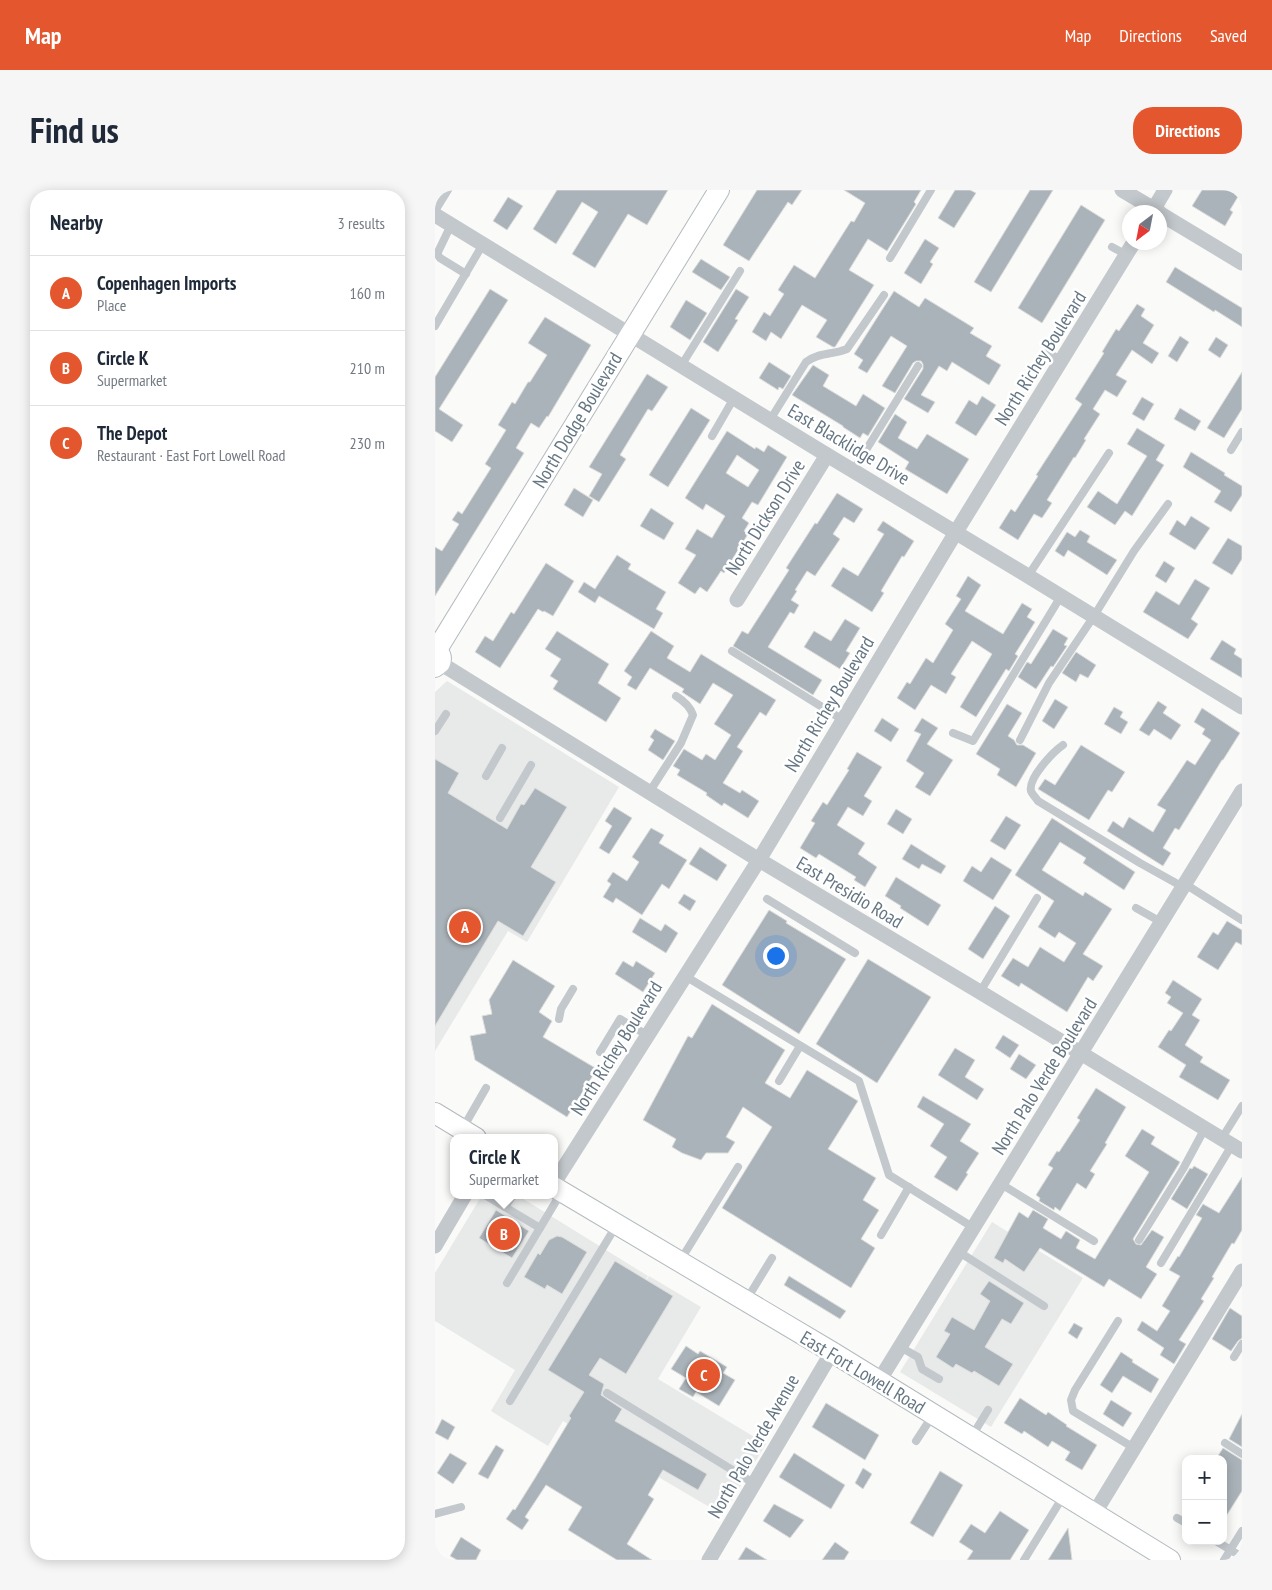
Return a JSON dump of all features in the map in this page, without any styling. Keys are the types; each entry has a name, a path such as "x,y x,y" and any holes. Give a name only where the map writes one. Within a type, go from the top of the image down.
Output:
{"main road":[{"name":"North Dodge Boulevard","path":"436,658 630,334 719,190"},
{"path":"435,1113 469,1134"},
{"name":"East Fort Lowell Road","path":"558,1188 832,1352 1064,1495 1158,1557"}],"street":[{"path":"1122,190 1145,205"},
{"path":"1159,205 1165,190"},
{"name":"East Blacklidge Drive","path":"435,215 1242,707"},
{"path":"1167,219 1242,263"},
{"name":"North Richey Boulevard","path":"558,1185 647,1035 759,860 956,532 1129,250"},
{"name":"North Dickson Drive","path":"737,600 827,455"},
{"name":"East Presidio Road","path":"436,658 759,860 1232,1145"},
{"name":"North Palo Verde Boulevard","path":"879,1381 1242,791"},
{"path":"435,1246 463,1199"},
{"path":"1094,1514 1242,1271"},
{"name":"North Palo Verde Avenue","path":"709,1560 832,1352"}],"lane":[{"path":"435,211 449,190"},
{"path":"890,258 931,190"},
{"path":"451,225 438,255 466,274"},
{"path":"435,326 483,244"},
{"path":"1112,247 1122,248"},
{"path":"681,366 740,271"},
{"path":"770,420 806,362 815,355 837,353 847,349 884,295"},
{"path":"1047,352 1062,361"},
{"path":"853,471 918,366"},
{"path":"712,436 734,398"},
{"path":"1231,450 1242,432"},
{"path":"1028,576 1109,453"},
{"path":"1020,740 1049,683 1094,616 1134,551 1168,504"},
{"path":"953,733 973,741 1061,596"},
{"path":"732,651 843,720"},
{"path":"649,791 681,743 693,715 685,701 676,696"},
{"path":"435,732 446,714"},
{"path":"1063,745 1053,752 1031,785 1031,792 1038,801 1140,863 1184,885 1242,920"},
{"path":"486,776 502,748"},
{"path":"500,818 531,765"},
{"path":"980,992 1037,898"},
{"path":"767,899 855,953"},
{"path":"1136,908 1161,922"},
{"path":"685,976 859,1082 889,1175 974,1228"},
{"path":"559,1020 561,1009 573,989"},
{"path":"600,1052 620,1019 647,1035"},
{"path":"779,1081 800,1046"},
{"path":"469,1134 486,1088"},
{"path":"1161,1262 1232,1145 1242,1106"},
{"path":"1139,1240 1183,1170 1205,1128"},
{"path":"680,1262 739,1167"},
{"path":"1001,1184 1094,1241"},
{"path":"881,1235 909,1187"},
{"path":"492,1199 540,1228"},
{"path":"505,1207 510,1199"},
{"path":"507,1283 540,1228 552,1199"},
{"path":"510,1401 617,1224"},
{"path":"959,1252 1044,1306"},
{"path":"746,1301 772,1258"},
{"path":"1118,1321 1075,1390 1071,1400 1073,1411 1134,1448"},
{"path":"1234,1357 1242,1344"},
{"path":"900,1347 918,1357 922,1369 939,1379"},
{"path":"607,1393 755,1484"},
{"path":"971,1438 989,1410"},
{"path":"916,1441 933,1415"},
{"path":"1225,1443 1242,1454"},
{"path":"1023,1560 1064,1495"},
{"path":"435,1514 461,1507"},
{"path":"1177,1518 1182,1521"},
{"path":"1224,1560 1242,1531"},
{"path":"1223,1545 1242,1557"}],"shaded area":[{"path":"447,681 619,787 527,942 508,931 435,1051 435,692"},
{"path":"480,1199 523,1199 648,1276 593,1370 649,1276 701,1307 658,1379 766,1444 723,1515 563,1421 548,1446 491,1411 515,1370 435,1321 435,1273"},
{"path":"992,1222 1083,1278 991,1427 900,1372"}],"building":[{"path":"557,190 668,190 647,225 628,214 595,268 572,254 598,212 582,202 556,244 533,229"},
{"path":"757,190 802,190 792,205 788,202 749,261 723,245"},
{"path":"844,190 921,190 914,202 916,204 887,251 868,239 849,270 874,285 835,347 816,337 827,320 802,305 781,339 771,332 766,341 752,332 764,312 770,316 784,294 778,290 794,265 815,278 851,221 854,222 865,203"},
{"path":"955,190 970,190 976,193 954,228 938,218"},
{"path":"1030,190 1053,190 991,292 974,282"},
{"path":"1202,190 1242,190 1230,210 1233,212 1225,226 1192,206"},
{"path":"508,197 523,206 507,230 493,221"},
{"path":"1081,205 1105,220 1042,323 1018,308"},
{"path":"925,239 939,248 930,262 933,264 921,284 904,273"},
{"path":"701,259 730,277 721,290 692,272"},
{"path":"1175,267 1242,308 1242,327 1166,282"},
{"path":"490,289 508,300 439,409 463,425 452,442 435,431 435,377"},
{"path":"736,289 749,297 735,319 738,320 718,352 703,342"},
{"path":"894,291 919,307 925,298 974,328 970,333 992,346 986,356 1001,365 989,385 952,362 947,371 939,366 921,395 935,402 928,413 904,399 923,369 921,361 913,363 895,393 882,386 907,346 891,336 867,373 858,368 863,360 854,354"},
{"path":"686,300 707,313 690,340 670,327"},
{"path":"1137,304 1145,309 1141,316 1154,325 1143,343 1159,353 1152,364 1132,350 1116,375 1127,381 1117,397 1105,390 1093,409 1100,414 1084,439 1086,440 1075,458 1047,500 1052,503 1042,518 1034,514 1018,540 999,528 1011,509 1015,512 1038,476 1036,475 1082,404 1075,399 1104,353 1102,352 1116,329 1119,331"},
{"path":"545,317 591,345 548,417 539,428 531,423 516,448 524,453 435,596 435,547 442,551 459,524 452,520 458,511 462,514 491,468 485,464 506,430 498,425 512,402 515,404 547,355 528,343"},
{"path":"1180,336 1189,342 1177,362 1168,356"},
{"path":"1216,337 1228,345 1220,358 1208,350"},
{"path":"769,362 791,376 783,389 779,387 778,390 759,378"},
{"path":"813,365 829,375 823,386 856,406 863,394 885,408 868,436 863,433 860,438 792,395"},
{"path":"1242,372 1242,409 1224,438 1207,428"},
{"path":"647,374 668,387 652,411 648,409 620,455 626,459 599,502 589,496 602,474 589,467"},
{"path":"982,396 996,405 976,436 955,423 969,400 977,405"},
{"path":"1142,397 1154,404 1144,421 1132,414"},
{"path":"691,408 710,420 668,487 649,475"},
{"path":"1180,408 1201,421 1195,431 1174,419"},
{"path":"895,414 907,422 898,438 917,449 927,434 969,459 947,494 905,469 909,462 878,442"},
{"path":"1137,428 1165,445 1156,460 1164,465 1132,516 1125,511 1115,525 1087,507 1098,491 1117,504 1147,456 1127,444"},
{"path":"727,431 755,449 756,447 764,452 768,445 787,457 758,505 752,502 742,518 749,523 744,531 748,534 724,573 721,571 707,592 700,587 695,594 678,583 696,555 685,549 697,529 712,538 725,516 706,504 703,510 685,498","holes":["737,455 759,470 748,487 726,473"]},
{"path":"1191,452 1242,486 1242,495 1231,512 1214,502 1221,491 1183,467"},
{"path":"574,488 593,500 583,517 564,505"},
{"path":"837,493 863,509 854,523 844,517 833,534 840,539 815,576 807,571 791,600 799,605 794,614 790,612 768,647 822,680 813,695 733,646 742,631 748,634 789,570 786,568"},
{"path":"651,508 674,523 664,540 640,526"},
{"path":"1191,516 1210,528 1195,550 1169,534 1177,520 1185,526"},
{"path":"883,521 914,541 904,557 902,556 881,591 884,593 872,612 831,586 843,567 858,576 884,534 877,530"},
{"path":"1080,530 1090,536 1087,542 1117,560 1107,575 1068,550 1064,557 1055,551 1067,532 1075,537"},
{"path":"1228,538 1242,546 1242,559 1232,575 1212,563"},
{"path":"617,555 631,564 628,569 666,592 656,609 663,613 654,629 599,596 595,603 578,592 584,582 595,589"},
{"path":"1164,561 1175,568 1166,583 1155,576"},
{"path":"546,563 574,581 553,616 538,609 500,668 475,652 485,636 493,641 511,612 514,614"},
{"path":"968,576 981,585 965,611 1003,634 1022,603 1032,609 1027,617 1035,622 1015,654 1018,656 1009,671 1006,669 976,717 960,707 992,654 972,641 951,674 956,677 946,694 931,685 915,710 897,698 907,682 910,684 926,658 933,663 953,630 945,624 961,599 956,596"},
{"path":"1195,579 1210,588 1191,619 1198,624 1188,639 1143,612 1156,591 1179,605"},
{"path":"845,619 860,628 846,651 850,653 840,669 804,647 814,631 831,641"},
{"path":"1053,629 1068,638 1064,645 1067,646 1036,689 1018,677 1027,662 1031,664"},
{"path":"557,631 609,664 598,683 621,698 606,722 553,689 558,681 550,676 561,659 545,649"},
{"path":"651,631 674,646 667,658 690,672 701,654 776,700 766,716 760,712 737,747 743,751 723,783 740,793 742,790 759,801 748,818 724,803 722,806 706,795 707,793 677,775 680,770 673,766 684,749 702,760 706,754 715,760 731,735 714,724 733,695 713,683 700,704 682,692 684,689 650,668 636,690 627,685 632,677 624,671"},
{"path":"1222,640 1236,649 1234,654 1242,659 1242,678 1210,659"},
{"path":"1076,652 1096,665 1088,678 1080,674 1076,682 1062,673"},
{"path":"1055,699 1068,707 1054,729 1042,721"},
{"path":"1158,701 1167,707 1163,713 1181,725 1171,740 1154,729 1149,736 1139,730"},
{"path":"1007,704 1022,713 1008,736 1017,745 1023,745 1036,753 1016,787 997,775 1000,769 976,754"},
{"path":"1114,707 1123,712 1120,717 1128,722 1121,734 1104,724"},
{"path":"1202,708 1240,733 1179,830 1175,828 1163,848 1171,853 1163,866 1107,831 1113,821 1123,828 1129,817 1153,832 1166,810 1157,805 1187,760 1195,765 1211,740 1202,734 1205,729 1194,722"},
{"path":"882,718 899,729 891,742 874,731"},
{"path":"922,718 938,728 927,744 953,760 930,796 915,787 924,773 906,761 921,734 914,731"},
{"path":"655,729 675,741 663,760 648,750 654,740 650,737"},
{"path":"1081,745 1125,772 1112,792 1108,790 1089,820 1038,789 1045,779 1055,785"},
{"path":"857,752 882,767 864,796 872,801 863,816 848,807 837,825 865,843 858,854 877,867 865,887 854,880 856,877 819,854 816,858 800,848 815,823 811,821 823,802 827,805 849,770 847,769"},
{"path":"435,759 459,773 448,793 507,829 521,804 524,805 535,788 567,807 531,867 556,882 523,936 498,921 435,1026"},
{"path":"614,807 632,818 609,854 599,848 612,826 605,821"},
{"path":"896,809 912,819 903,834 887,824"},
{"path":"1006,816 1021,825 1005,850 990,841"},
{"path":"1052,818 1135,872 1124,890 1083,863 1086,858 1060,842 1042,870 1083,896 1085,892 1112,909 1083,954 1103,966 1093,981 1088,977 1067,1012 1021,983 1019,987 1001,976 1013,958 1028,967 1040,947 1064,962 1076,943 1059,932 1055,938 1038,927 1054,901 1015,875"},
{"path":"651,828 664,835 659,843 687,860 669,889 662,884 642,915 616,898 613,903 603,897 611,884 607,881 613,872 627,881 639,862 632,857"},
{"path":"911,844 946,866 941,874 922,864 919,869 902,859"},
{"path":"700,847 727,865 717,881 689,864"},
{"path":"991,857 1012,870 993,900 963,881 972,866 981,872"},
{"path":"896,877 941,905 928,926 885,896"},
{"path":"684,894 696,901 690,911 678,903"},
{"path":"995,906 1010,916 983,959 968,949"},
{"path":"769,910 787,921 786,923 846,959 799,1034 722,985"},
{"path":"640,918 661,931 665,924 678,933 666,953 632,932"},
{"path":"1227,921 1242,930 1242,945 1236,942 1218,970 1197,957 1213,932 1218,935"},
{"path":"868,959 931,997 877,1083 816,1044"},
{"path":"513,960 555,986 539,1012 552,1021 543,1037 597,1069 567,1117 475,1060 470,1036 486,1033 482,1016 492,1014 489,1000"},
{"path":"623,961 633,967 636,961 655,973 643,992 615,974"},
{"path":"1173,980 1202,999 1192,1015 1200,1020 1185,1045 1203,1057 1200,1062 1230,1080 1218,1100 1179,1077 1186,1065 1158,1047 1183,1013 1167,1003 1171,997 1165,993"},
{"path":"712,1004 785,1050 765,1083 790,1098 807,1070 858,1101 828,1149 876,1178 863,1200 879,1210 861,1239 875,1248 851,1288 722,1208 772,1127 743,1107 726,1137 735,1142 728,1153 706,1153 701,1160 672,1147 676,1139 643,1120 688,1036 692,1038"},
{"path":"1003,1035 1019,1045 1010,1058 995,1048"},
{"path":"955,1048 975,1060 965,1077 984,1089 977,1100 938,1075"},
{"path":"1019,1054 1036,1065 1026,1079 1010,1069"},
{"path":"1096,1088 1126,1107 1105,1143 1107,1144 1090,1171 1095,1174 1086,1189 1077,1183 1060,1211 1055,1207 1054,1210 1039,1201 1040,1198 1036,1195 1053,1168 1048,1165 1080,1120 1077,1118"},
{"path":"923,1096 971,1124 960,1141 979,1153 957,1191 934,1177 947,1157 930,1146 944,1124 917,1107"},
{"path":"1142,1129 1155,1137 1151,1144 1180,1162 1133,1239 1136,1244 1141,1245 1152,1230 1164,1237 1146,1267 1157,1274 1141,1299 1109,1279 1104,1287 1040,1248 1024,1272 1005,1259 1003,1263 994,1258 1019,1212 1028,1218 1033,1210 1048,1219 1043,1228 1061,1239 1066,1231 1080,1240 1076,1248 1095,1259 1149,1172 1125,1156"},
{"path":"1194,1166 1208,1174 1187,1209 1171,1199 1190,1168 1192,1169"},
{"path":"1242,1177 1242,1230 1212,1277 1214,1278 1201,1299 1204,1301 1179,1340 1186,1344 1174,1364 1160,1355 1164,1348 1137,1330 1142,1321 1157,1331 1170,1311 1162,1306 1180,1276 1169,1270 1202,1218 1196,1215 1203,1204 1219,1213"},
{"path":"496,1210 529,1231 512,1258 479,1238"},
{"path":"557,1236 587,1252 562,1294 547,1285 545,1289 524,1277 538,1253 540,1255 549,1240"},
{"path":"615,1261 673,1296 626,1374 600,1358 589,1375 604,1384 601,1395 622,1409 615,1421 707,1474 698,1490 663,1470 648,1495 654,1499 627,1544 652,1560 617,1560 568,1530 582,1507 546,1485 525,1517 529,1520 522,1530 506,1519 513,1509 515,1510 535,1478 571,1418 569,1416 584,1392 548,1370"},
{"path":"789,1276 846,1311 840,1319 784,1285"},
{"path":"989,1281 1024,1303 1011,1324 1002,1319 985,1347 1013,1364 999,1386 974,1371 972,1373 956,1364 953,1368 936,1357 950,1334 944,1331 952,1317 974,1330 990,1301 980,1294"},
{"path":"1230,1308 1242,1316 1242,1338 1231,1351 1212,1339"},
{"path":"1074,1323 1083,1328 1077,1339 1068,1333"},
{"path":"686,1346 698,1354 700,1351 727,1367 723,1373 735,1380 719,1406 696,1392 693,1397 679,1389 686,1378 671,1369"},
{"path":"1121,1352 1133,1360 1132,1362 1159,1379 1151,1393 1123,1376 1112,1393 1100,1385"},
{"path":"1020,1398 1046,1415 1048,1412 1066,1426 1097,1445 1082,1470 1065,1460 1070,1452 1052,1441 1048,1447 1024,1431 1022,1434 1004,1423"},
{"path":"1111,1400 1132,1413 1123,1427 1103,1414"},
{"path":"826,1403 879,1435 865,1460 812,1427"},
{"path":"1242,1414 1242,1447 1229,1439"},
{"path":"442,1419 455,1427 448,1440 435,1433"},
{"path":"496,1445 504,1450 488,1479 478,1474"},
{"path":"1223,1448 1242,1460 1242,1491 1227,1515 1227,1455 1219,1455"},
{"path":"450,1453 467,1463 453,1484 437,1473"},
{"path":"794,1453 845,1485 831,1509 779,1477"},
{"path":"863,1468 872,1474 863,1489 855,1483"},
{"path":"940,1471 963,1485 933,1537 910,1523"},
{"path":"774,1504 804,1520 790,1538 763,1521"},
{"path":"1000,1511 1029,1530 1010,1560 967,1560 973,1551 959,1542 971,1524 985,1533"},
{"path":"1068,1528 1072,1560 1048,1560"},
{"path":"461,1537 481,1550 476,1560 457,1560 450,1556"},
{"path":"835,1542 849,1552 844,1560 822,1560"},
{"path":"746,1547 767,1560 738,1560"}],"place":[{"name":"Copenhagen Imports","path":"465,927"},
{"name":"Circle K","path":"504,1234"},
{"name":"The Depot","path":"704,1375"}]}
